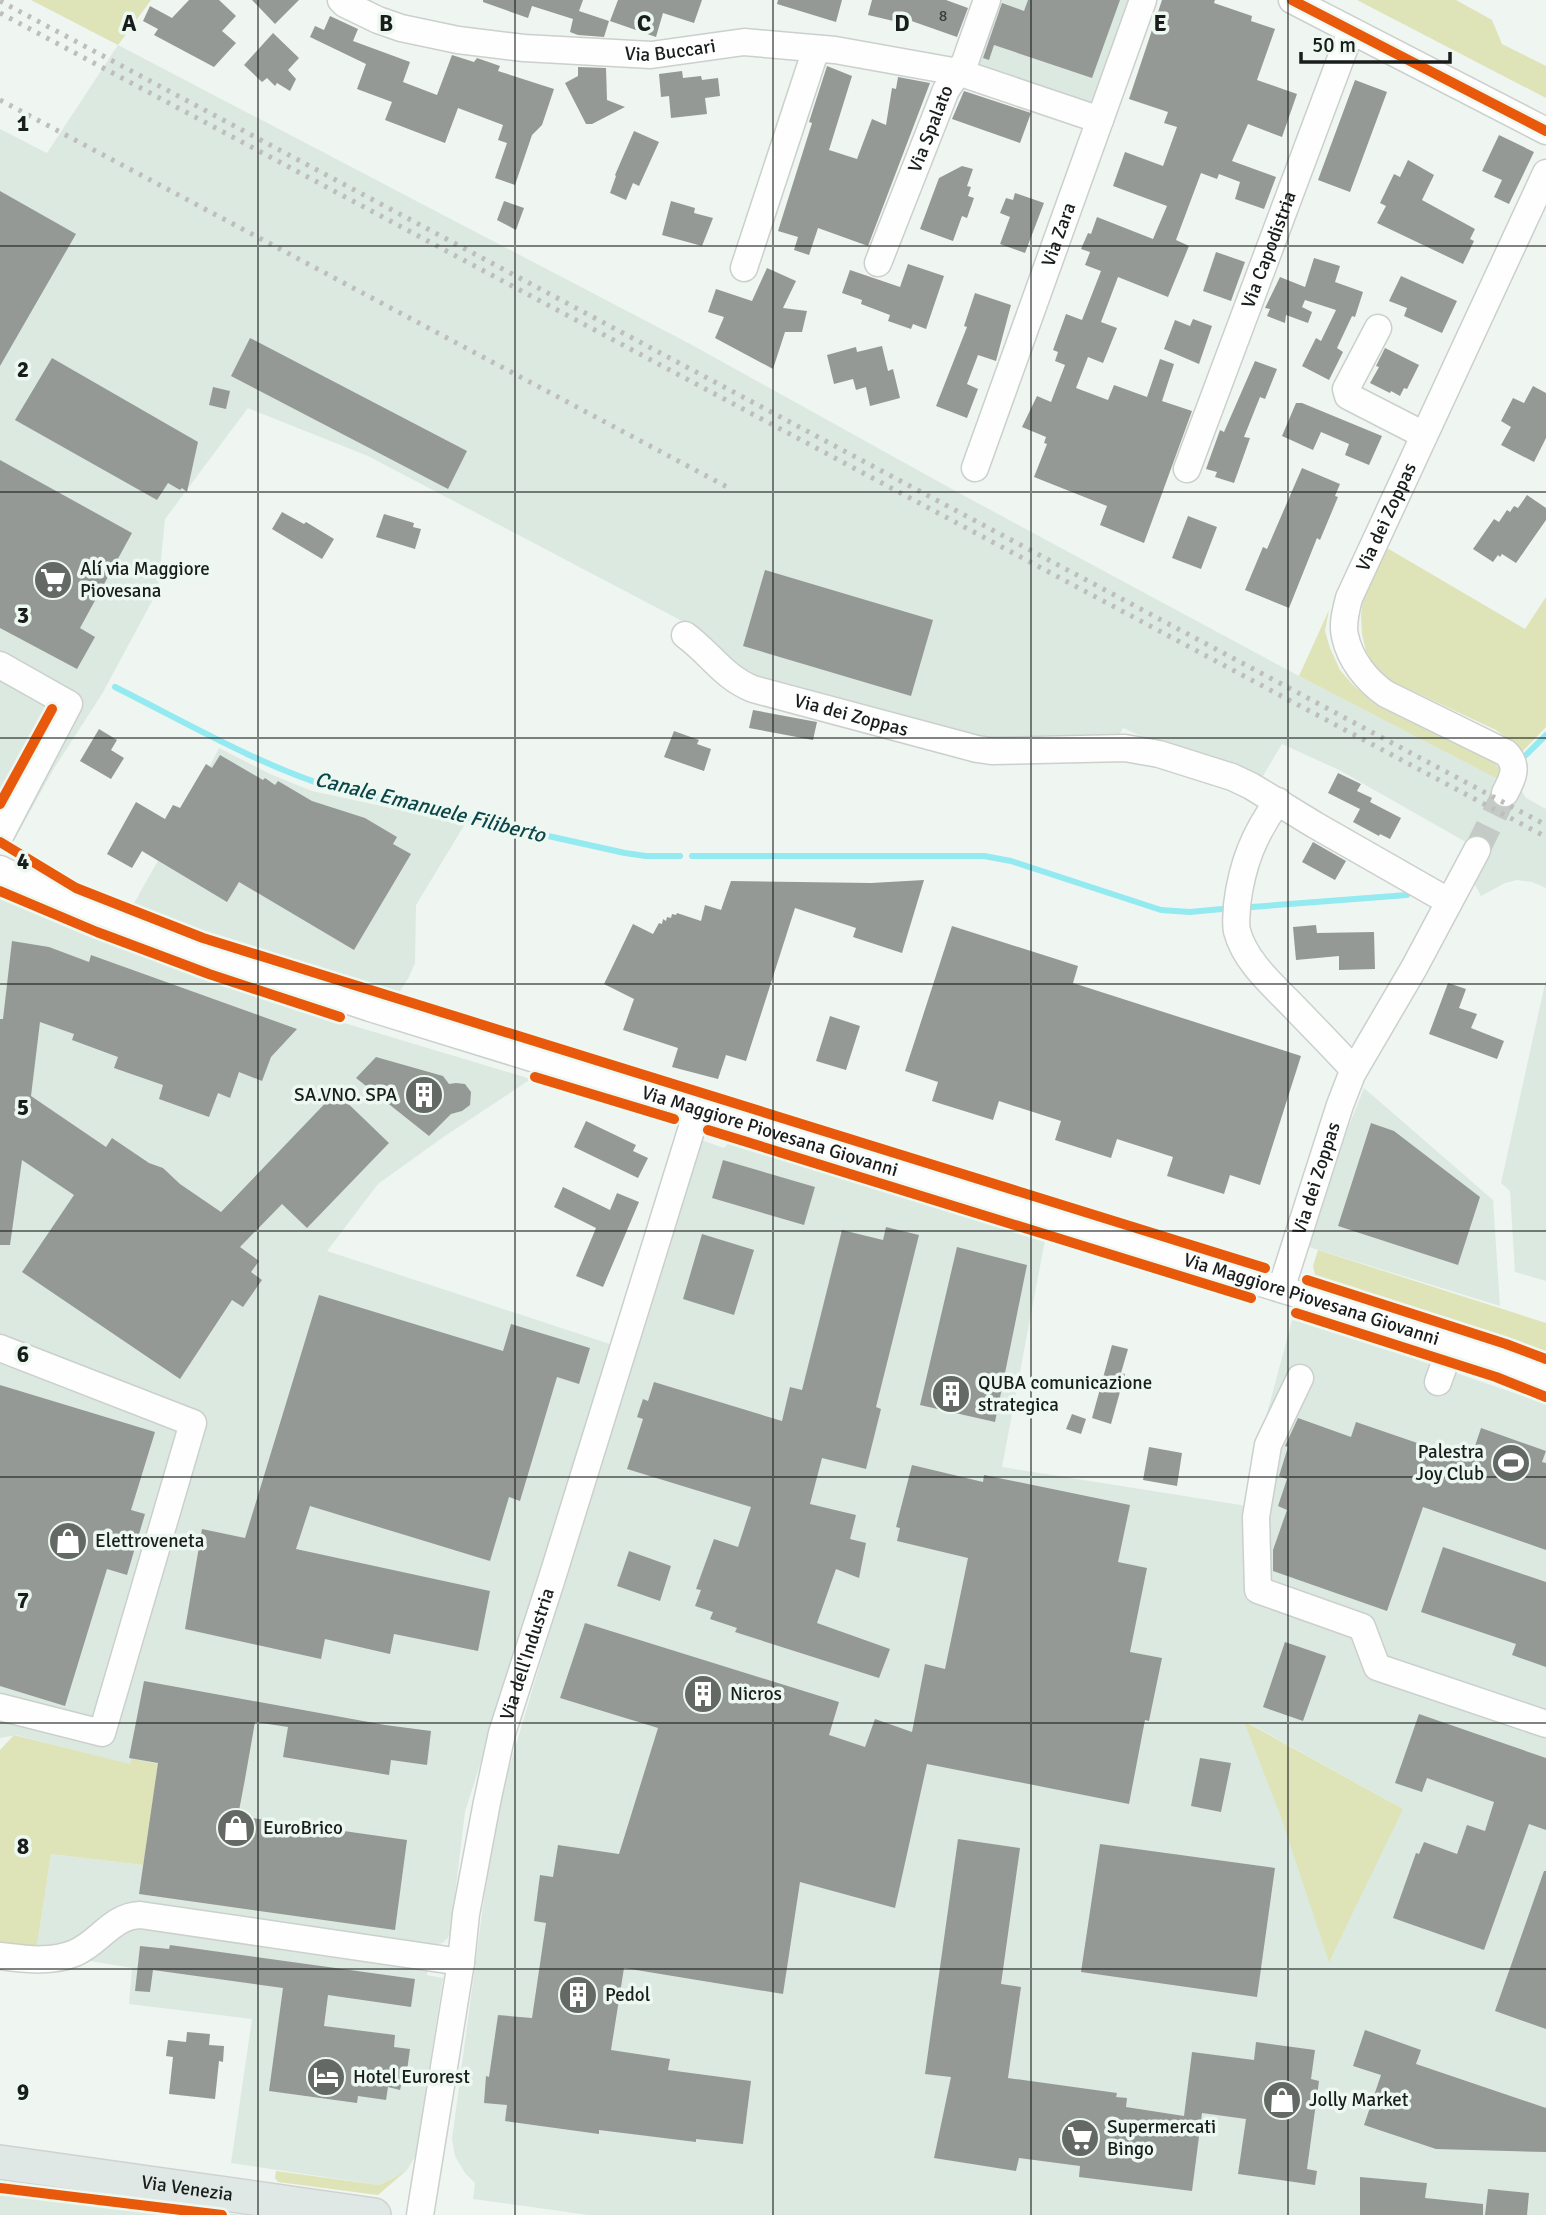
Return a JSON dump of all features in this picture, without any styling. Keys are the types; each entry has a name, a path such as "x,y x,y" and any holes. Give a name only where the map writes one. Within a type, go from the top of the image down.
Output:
{"main road":[{"name":"Via Venezia","path":"0,2162 374,2215"}],"street":[{"name":"Via Buccari","path":"341,0 377,20 401,28 458,40 524,48 651,55 744,42 835,50 958,72 1100,120"},
{"name":"Via Spalato","path":"878,263 946,90 965,62 987,0"},
{"name":"Via Zara","path":"975,468 1143,0"},
{"path":"1292,0 1546,131"},
{"name":"Via Capodistria","path":"1187,469 1351,31"},
{"path":"744,268 816,48"},
{"name":"Via dei Zoppas","path":"1505,793 1514,774 1512,759 1506,753 1386,694 1372,684 1350,652 1344,635 1345,617 1349,598 1546,173"},
{"path":"1378,328 1346,389 1348,396 1424,435"},
{"name":"Via dei Zoppas","path":"685,635 732,679 753,689 977,749 1125,748 1159,754 1232,777 1448,901"},
{"path":"0,665 69,704 0,836"},
{"path":"1278,801 1254,838 1245,863 1239,890 1237,933 1261,972 1354,1070"},
{"name":"Via dei Zoppas","path":"1281,1289 1340,1105 1354,1070 1414,968 1477,850"},
{"name":"Via Maggiore Piovesana Giovanni","path":"0,869 26,882 197,950 382,1012 1281,1289 1451,1343 1546,1377"},
{"name":"Via dell'Industria","path":"420,2215 461,1962 466,1914 502,1732 557,1564 698,1108"},
{"path":"1438,1382 1451,1343"},
{"path":"0,1348 193,1423 102,1733 0,1708"},
{"path":"1300,1378 1268,1445 1256,1517 1258,1590 1362,1627 1377,1667 1546,1724"},
{"path":"0,1956 38,1961 61,1957 82,1949 117,1921 140,1916 461,1962"},
{"path":"0,2155 34,2166"}],"shaded area":[{"path":"994,0 1132,0 1092,110 971,67"},
{"path":"118,45 692,345 959,493 1299,676 1521,790 1526,798 1546,809 1546,888 1517,880 1505,883 1481,896 1474,883 1487,854 1339,770 1282,744 1260,781 1123,728 1116,741 985,742 752,680 701,631 368,456 248,408 165,519 158,590 102,694 53,770 12,844 0,837 0,129 47,153"},
{"path":"219,748 270,774 312,791 465,824 416,905 415,963 397,996 133,905 169,841 166,817 173,805 181,808 206,764 210,766"},
{"path":"0,895 70,925 341,1022 531,1079 378,1184 327,1251 613,1345 465,1812 448,1938 431,1946 427,1975 443,1978 416,2155 407,2170 379,2185 231,2163 252,2019 129,2004 132,1968 36,1952 51,1854 143,1865 132,1759 131,1765 16,1735 0,1738"},
{"path":"1546,979 1546,1281 1515,1272 1510,1191 1501,1183"},
{"path":"1364,1088 1493,1200 1500,1306 1309,1247"},
{"path":"701,1140 724,1148 731,1140 1045,1240 1002,1467 1247,1506 1259,1443 1293,1317 1546,1404 1546,2215 589,2215 473,2199 475,2183 455,2156 452,2139 493,1831 500,1798","holes":["1245,1721 1403,1809 1282,1820"]},
{"path":"0,2194 244,2215 0,2215"}],"green space":[{"path":"31,0 151,0 118,45"},
{"path":"1357,0 1456,0 1492,20 1502,44 1546,66 1546,98"},
{"path":"1387,548 1525,629 1546,597 1546,727 1520,754 1507,738 1496,730 1389,680 1374,666 1366,651 1361,615 1363,599"},
{"path":"1329,610 1325,631 1330,648 1340,670 1353,685 1371,701 1494,762 1502,772 1502,781 1299,676"},
{"path":"1318,1250 1546,1323 1546,1354 1316,1280 1313,1266"},
{"path":"1244,1721 1403,1809 1329,1962 1282,1820"},
{"path":"14,1735 130,1764 132,1759 158,1764 143,1865 51,1854 36,1952 0,1946 0,1750"},
{"path":"407,2170 378,2195 278,2182 275,2178 276,2171 379,2185"}],"building":[{"path":"189,0 219,0 236,16 222,31 236,43 214,67 154,35 158,29 143,21 150,6 172,18"},
{"path":"252,0 299,0 275,24"},
{"path":"483,0 583,0 579,11 609,21 604,37 578,35 570,32 573,19 532,6 528,18"},
{"path":"618,0 702,0 694,23 663,13 656,37 610,21"},
{"path":"778,0 842,0 836,22 777,4"},
{"path":"872,0 946,0 968,8 957,37 903,18 902,23 868,15"},
{"path":"1028,0 1120,0 1092,78 994,45 989,60 983,58 1002,3 1024,11"},
{"path":"1162,0 1215,0 1214,3 1252,16 1251,21 1275,29 1257,80 1297,94 1282,137 1248,124 1232,161 1276,177 1264,209 1235,199 1240,182 1219,174 1217,179 1201,173 1176,240 1189,246 1168,297 1118,277 1101,322 1117,328 1103,363 1088,357 1076,388 1108,400 1114,385 1147,397 1160,359 1174,364 1162,401 1192,411 1144,543 1100,525 1107,506 1034,477 1047,444 1044,443 1046,437 1022,427 1037,396 1051,402 1065,365 1055,361 1058,352 1053,350 1066,314 1082,320 1101,271 1085,265 1090,252 1081,249 1088,233 1091,234 1097,217 1153,239 1167,206 1113,186 1125,152 1163,166 1177,127 1164,123 1168,112 1129,99"},
{"path":"330,16 358,29 353,41 410,62 403,82 437,95 452,55 474,62 477,58 500,66 498,71 554,89 542,125 532,135 515,185 495,178 507,143 498,140 503,125 458,108 445,143 385,120 392,102 357,89 366,64 310,37 315,26 324,30"},
{"path":"273,33 299,58 288,70 296,79 290,91 277,83 275,86 267,78 262,82 244,65"},
{"path":"827,66 852,76 829,150 857,159 872,119 886,125 892,88 896,89 898,77 930,83 868,246 818,228 809,255 794,250 798,237 778,231"},
{"path":"578,67 606,68 607,100 625,107 592,124 586,124 565,83 578,76"},
{"path":"682,71 683,78 718,78 720,96 705,98 707,114 671,118 669,96 661,97 659,74"},
{"path":"1355,80 1387,92 1350,192 1318,180"},
{"path":"964,91 1031,113 1020,143 952,119"},
{"path":"634,131 659,142 639,186 633,183 626,200 610,193"},
{"path":"1499,135 1534,152 1509,204 1494,197 1502,180 1482,171"},
{"path":"1408,160 1434,175 1422,200 1475,229 1470,239 1474,241 1463,264 1377,223 1386,206 1380,203 1394,174 1400,177"},
{"path":"962,166 973,169 967,186 971,187 968,196 974,198 967,218 962,216 953,241 920,229 939,178"},
{"path":"0,191 76,234 0,366"},
{"path":"1015,193 1044,203 1025,253 1000,244 1010,217 1000,213 1006,198 1013,200"},
{"path":"504,201 524,208 516,230 497,220"},
{"path":"671,201 695,208 694,213 713,218 702,246 662,235"},
{"path":"1216,252 1245,262 1231,301 1203,291"},
{"path":"1314,258 1340,266 1335,282 1363,292 1355,317 1352,316 1337,348 1343,352 1329,380 1302,366 1316,338 1321,341 1336,310 1305,300 1302,307 1312,312 1308,323 1286,315 1285,323 1267,316 1270,309 1265,308 1280,277 1305,287"},
{"path":"908,264 944,276 926,329 913,324 911,329 888,321 890,315 842,293 850,270 900,287"},
{"path":"767,268 796,281 783,308 807,311 802,332 785,332 773,369 715,338 724,317 708,312 716,289 752,301"},
{"path":"1401,276 1457,301 1442,333 1404,316 1407,308 1389,301"},
{"path":"975,293 1011,305 996,361 978,355 967,384 978,389 967,418 936,406 967,327 964,326"},
{"path":"1193,319 1212,326 1199,364 1164,349 1175,320 1190,326"},
{"path":"250,338 467,451 448,489 231,376"},
{"path":"882,346 888,371 893,369 900,398 870,406 866,387 856,390 853,379 834,384 827,355 856,347 857,352"},
{"path":"1385,348 1419,365 1407,389 1404,388 1400,396 1370,383"},
{"path":"52,358 198,442 187,492 168,483 157,500 15,420"},
{"path":"1255,361 1277,369 1265,399 1260,397 1244,437 1250,438 1234,483 1215,477 1217,472 1206,469 1220,430 1224,432"},
{"path":"1533,386 1546,393 1546,438 1534,462 1501,445 1511,427 1501,421 1513,398 1524,403"},
{"path":"213,387 230,391 226,409 209,405"},
{"path":"1296,403 1302,403 1382,436 1369,465 1345,455 1349,444 1321,432 1313,450 1282,436"},
{"name":"Alí via Maggiore Piovesana","path":"0,460 132,533 80,628 95,637 77,669 0,628"},
{"path":"1302,468 1340,484 1335,496 1338,497 1320,540 1317,538 1289,608 1245,590 1263,547 1267,549"},
{"path":"1527,495 1546,508 1546,520 1516,563 1502,554 1493,562 1473,549 1494,519 1499,522 1507,510 1510,512 1514,506 1518,508"},
{"path":"282,512 304,524 306,522 334,539 322,559 272,529"},
{"path":"384,514 414,523 413,527 421,529 415,549 376,537"},
{"path":"1188,516 1217,527 1201,569 1172,558"},
{"path":"765,570 933,620 911,696 743,646"},
{"path":"753,710 817,722 813,740 749,728"},
{"path":"99,729 117,740 111,750 124,758 111,779 80,761"},
{"path":"674,731 699,740 697,744 711,749 704,771 664,757"},
{"path":"220,755 263,780 265,778 275,785 278,781 312,801 365,818 397,837 393,844 411,854 354,950 239,882 227,902 142,851 132,868 107,854 136,802 165,819 173,805 180,808 206,764 212,768"},
{"path":"1338,773 1361,784 1357,791 1372,798 1370,802 1401,818 1390,839 1353,822 1360,809 1328,793"},
{"path":"1313,842 1346,861 1335,880 1302,862"},
{"path":"924,880 902,953 853,937 856,928 795,908 746,1061 726,1055 718,1079 672,1067 678,1048 623,1030 634,999 604,984 633,924 653,934 659,923 662,924 663,919 666,921 667,917 671,918 672,914 677,913 701,921 705,905 721,910 731,881 871,883"},
{"path":"1316,925 1317,933 1374,932 1375,969 1339,970 1339,956 1296,960 1293,927"},
{"path":"952,926 1078,966 1073,983 1301,1056 1260,1185 1230,1175 1224,1194 1167,1176 1173,1157 1117,1139 1111,1158 1055,1140 1061,1121 999,1101 993,1120 932,1101 938,1082 905,1071"},
{"path":"12,941 49,947 89,962 91,955 297,1029 271,1057 262,1081 239,1072 230,1098 218,1093 209,1117 159,1099 163,1085 114,1068 118,1057 72,1040 74,1034 40,1022 31,1096 106,1147 112,1138 149,1163 163,1168 180,1184 221,1212 336,1092 389,1143 307,1228 282,1204 240,1247 259,1261 251,1272 262,1280 243,1307 232,1300 180,1379 22,1272 74,1195 22,1160 10,1245 0,1245 0,1019 3,1019"},
{"path":"1448,983 1466,989 1459,1008 1477,1014 1471,1028 1504,1041 1497,1059 1429,1034"},
{"path":"830,1016 860,1026 846,1070 816,1061"},
{"name":"SA.VNO. SPA","path":"376,1057 443,1076 449,1084 465,1084 471,1092 470,1105 451,1114 429,1136 356,1078"},
{"path":"586,1121 636,1145 633,1151 648,1158 638,1178 574,1147"},
{"path":"1371,1123 1394,1131 1480,1197 1458,1265 1338,1226"},
{"path":"723,1160 815,1187 804,1225 712,1198"},
{"path":"563,1187 610,1210 617,1193 639,1202 603,1287 576,1276 596,1228 554,1207"},
{"path":"886,1227 919,1235 876,1407 881,1409 866,1469 822,1458 810,1504 856,1515 850,1539 866,1543 859,1578 836,1569 817,1623 890,1649 879,1678 735,1632 737,1628 710,1619 713,1612 695,1606 701,1590 696,1589 714,1539 738,1547 751,1507 627,1469 643,1419 637,1417 643,1399 648,1401 654,1382 782,1421 790,1387 802,1390 842,1230 883,1240"},
{"path":"702,1234 754,1250 734,1315 683,1299"},
{"path":"957,1247 1027,1265 995,1422 920,1405"},
{"path":"319,1295 503,1351 511,1324 590,1348 579,1384 557,1377 520,1501 509,1497 490,1561 310,1506 296,1549 490,1591 478,1651 394,1634 390,1654 325,1639 321,1659 185,1629 202,1529 245,1538"},
{"path":"1112,1345 1128,1349 1121,1373 1125,1374 1111,1424 1092,1418"},
{"name":"Elettroveneta","path":"0,1385 155,1432 131,1510 145,1514 127,1575 107,1569 65,1706 0,1686"},
{"path":"1072,1414 1086,1419 1081,1434 1066,1429"},
{"path":"1298,1418 1351,1437 1356,1422 1470,1461 1481,1428 1546,1451 1542,1462 1546,1463 1546,1550 1423,1507 1387,1611 1273,1571 1273,1550 1287,1510 1278,1506 1287,1479 1279,1476 1288,1447 1285,1446"},
{"path":"1149,1447 1182,1453 1177,1486 1143,1480"},
{"path":"912,1465 983,1482 984,1475 1130,1505 1118,1562 1147,1568 1130,1652 1162,1658 1149,1721 1145,1720 1129,1804 927,1764 895,1908 800,1882 783,1994 624,1968 611,2050 670,2059 668,2070 751,2081 743,2144 696,2139 696,2142 599,2130 599,2134 505,2121 507,2105 484,2103 486,2076 489,2077 498,2015 532,2018 546,1923 534,1921 540,1875 553,1877 558,1845 619,1854 658,1728 560,1698 585,1623 839,1702 829,1735 865,1747 875,1719 912,1732 925,1664 945,1669 968,1558 897,1541 900,1528 896,1527"},
{"path":"1443,1547 1546,1582 1546,1667 1512,1655 1516,1644 1421,1612"},
{"path":"629,1551 671,1566 660,1601 617,1586"},
{"path":"1285,1642 1326,1656 1303,1721 1263,1707"},
{"path":"144,1681 431,1731 427,1765 391,1760 389,1775 283,1757 288,1727 255,1722 238,1816 407,1840 395,1930 139,1894 158,1763 129,1758"},
{"path":"1419,1714 1546,1758 1546,1830 1529,1824 1484,1950 1393,1918 1416,1853 1419,1854 1424,1842 1457,1854 1467,1825 1485,1831 1494,1802 1427,1778 1422,1792 1395,1783"},
{"path":"1200,1758 1231,1763 1221,1812 1191,1806"},
{"path":"958,1839 1020,1848 1001,1984 1021,1987 1008,2078 1117,2093 1116,2097 1127,2098 1126,2107 1184,2116 1192,2052 1254,2060 1256,2042 1315,2050 1311,2079 1319,2081 1307,2169 1317,2171 1315,2185 1238,2174 1246,2119 1202,2113 1192,2191 1079,2177 1080,2166 1019,2158 1016,2171 934,2158 951,2077 925,2074"},
{"path":"1100,1844 1275,1868 1257,1997 1081,1972"},
{"path":"1546,1871 1546,2029 1495,2011"},
{"path":"170,1945 415,1979 411,2007 328,1995 324,2026 395,2035 394,2047 410,2049 406,2078 403,2077 400,2090 388,2087 386,2100 358,2096 357,2103 269,2091 283,1988 153,1970 150,1992 135,1991 140,1946 169,1949"},
{"path":"1365,2030 1421,2050 1416,2064 1546,2108 1546,2152 1436,2149 1364,2125 1381,2075 1353,2066"},
{"path":"187,2032 210,2034 209,2045 224,2046 223,2062 219,2061 215,2099 169,2094 173,2057 166,2056 168,2040 186,2042"},
{"path":"1360,2177 1427,2183 1425,2198 1483,2204 1483,2215 1360,2215"},
{"path":"1488,2189 1529,2193 1527,2215 1485,2215"}],"waterway":[{"name":"Canale Emanuele Filiberto","path":"115,687 251,756 336,789 625,853 680,856"},
{"name":"Canale Emanuele Filiberto","path":"1526,755 1546,735"},
{"name":"Canale Emanuele Filiberto","path":"692,856 984,856 1011,861 1161,910 1190,912 1222,909"},
{"name":"Canale Emanuele Filiberto","path":"1252,907 1407,895"}],"tunnel":[{"path":"1477,850 1505,793"}],"railway":[{"path":"0,1 1546,825"},
{"path":"0,13 1546,837"},
{"path":"0,100 729,488"}],"cycle path":[{"path":"1292,0 1546,131"},
{"path":"0,804 52,709"},
{"path":"0,842 76,888 203,938 1265,1268"},
{"path":"0,891 97,932 209,974 340,1017"},
{"path":"535,1077 674,1119"},
{"path":"708,1130 1251,1298"},
{"path":"1307,1280 1546,1359"},
{"path":"1296,1313 1496,1377 1546,1397"},
{"path":"0,2188 222,2215"}],"place":[{"name":"Alí via Maggiore Piovesana","path":"53,580"},
{"name":"SA.VNO. SPA","path":"424,1095"},
{"name":"QUBA comunicazione strategica","path":"951,1394"},
{"name":"Palestra Joy Club","path":"1511,1463"},
{"name":"Elettroveneta","path":"68,1541"},
{"name":"Nicros","path":"703,1694"},
{"name":"EuroBrico","path":"236,1828"},
{"name":"Pedol","path":"578,1995"},
{"name":"Hotel Eurorest","path":"326,2077"},
{"name":"Jolly Market","path":"1282,2100"},
{"name":"Supermercati Bingo","path":"1080,2138"}]}
